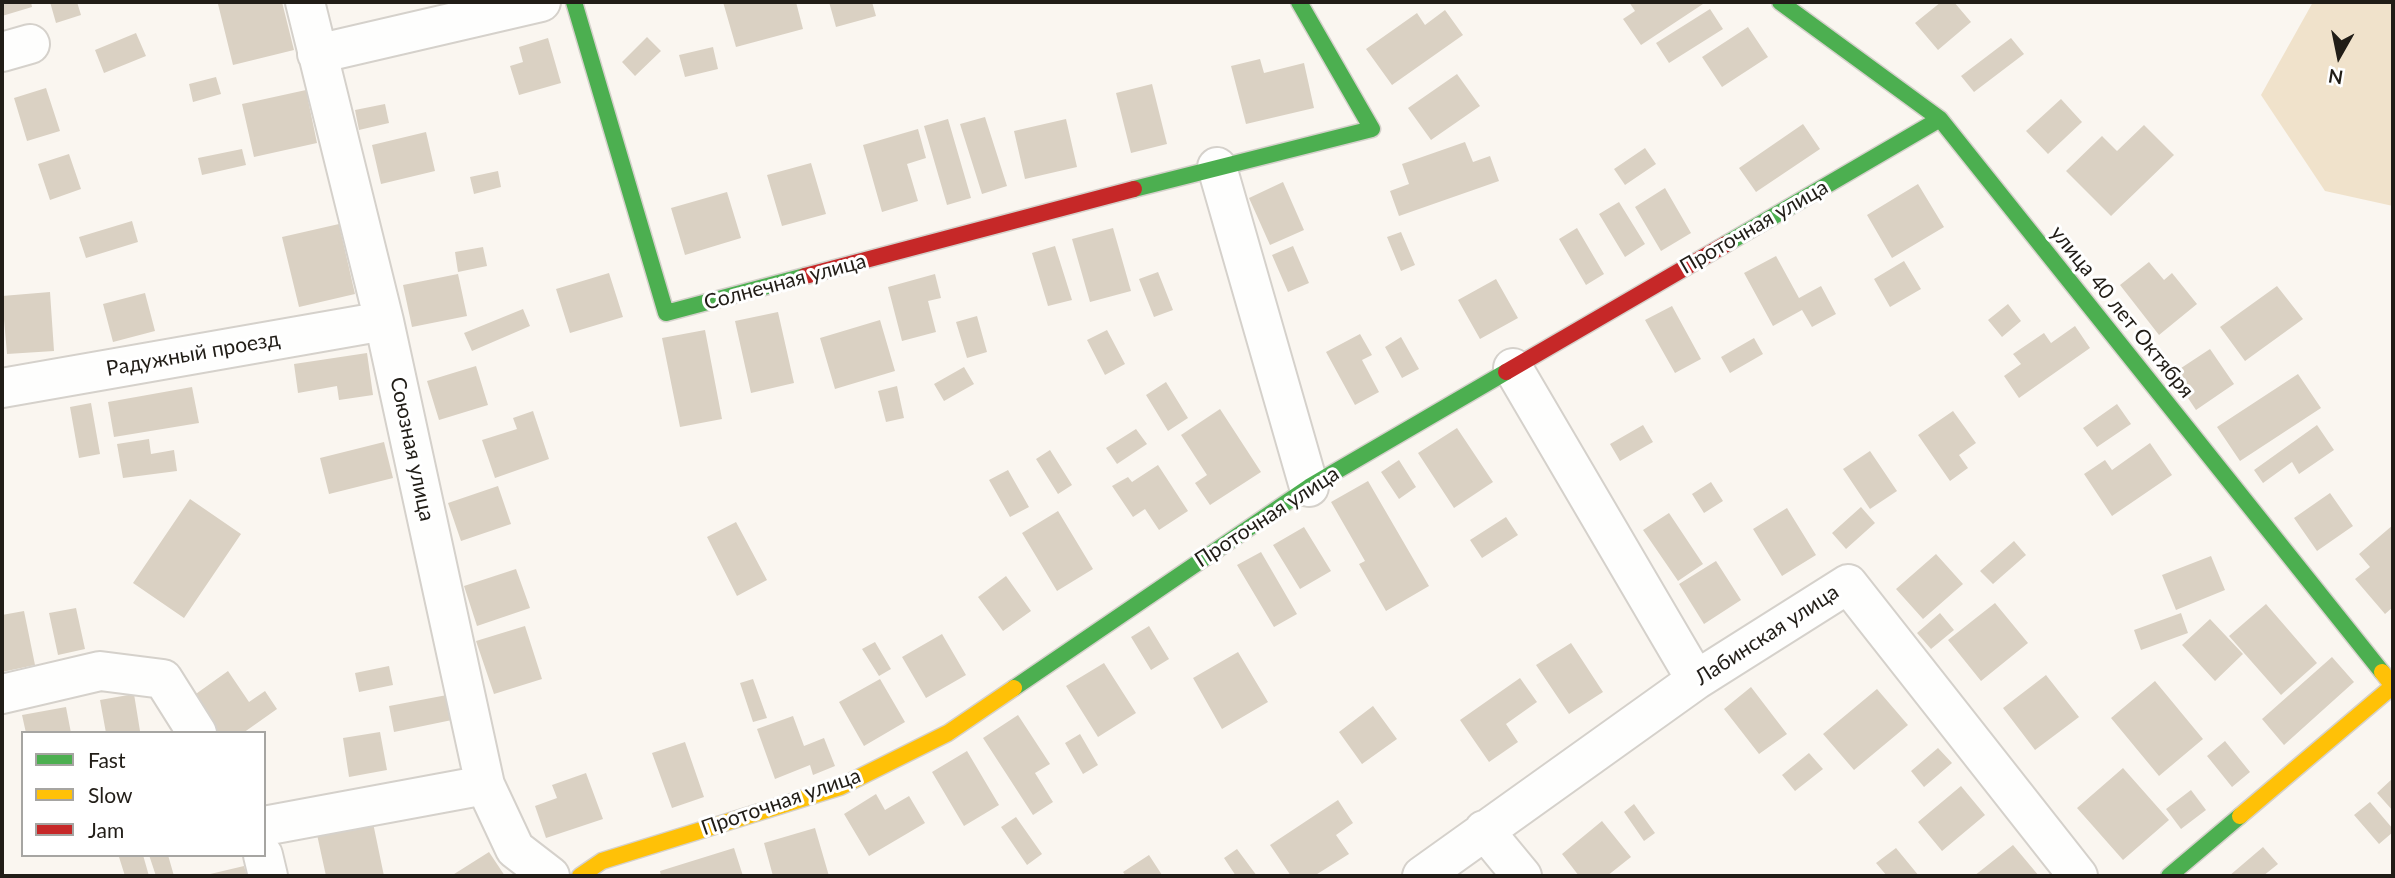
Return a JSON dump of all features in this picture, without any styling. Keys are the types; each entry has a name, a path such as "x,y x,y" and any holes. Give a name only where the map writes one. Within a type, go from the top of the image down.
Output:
{"street":[{"name":"Союзная улица","path":"304,2 384,321 485,785 515,849 550,876"},
{"path":"317,54 541,2"},
{"name":"Солнечная улица","path":"574,2 666,313 1217,167 1372,129 1299,2"},
{"name":"улица 40 лет Октября","path":"1780,2 1940,118 2393,686"},
{"name":"Проточная улица","path":"580,876 602,861 840,787 948,733 1309,486 1940,118"},
{"path":"1217,167 1309,486"},
{"name":"Радужный проезд","path":"2,388 384,321"},
{"path":"1513,368 1696,680"},
{"name":"Лабинская улица","path":"1422,876 1696,680 1848,584 2078,876"},
{"path":"2,694 100,671 163,679 196,731"},
{"path":"2169,876 2393,686"},
{"path":"266,826 485,785"},
{"path":"1484,830 1522,876"},
{"path":"263,857 268,876"}],"shaded area":[{"path":"2313,2 2393,2 2393,206 2325,191 2261,95"}],"building":[{"path":"2,2 31,2 32,7 2,16"},
{"path":"50,2 77,2 81,15 56,23"},
{"path":"282,2 294,50 233,65 218,4"},
{"path":"723,2 796,2 803,29 736,47"},
{"path":"829,2 872,2 876,16 836,27"},
{"path":"1629,2 1706,2 1641,45 1623,19 1635,11"},
{"path":"1941,2 1954,2 1971,22 1938,50 1915,23"},
{"path":"1710,9 1723,29 1669,63 1656,43"},
{"path":"1445,10 1463,35 1392,85 1366,49 1417,13 1425,25"},
{"path":"1748,27 1768,57 1722,87 1702,57"},
{"path":"136,33 146,56 104,73 95,50"},
{"path":"647,37 661,51 635,76 622,62"},
{"path":"548,38 561,83 519,95 510,66 523,62 519,47"},
{"path":"2011,38 2024,54 1974,92 1961,76"},
{"path":"713,47 718,69 685,77 679,55"},
{"path":"1260,59 1264,73 1304,63 1314,108 1246,124 1231,66"},
{"path":"1457,74 1480,106 1431,140 1408,108"},
{"path":"216,77 221,94 193,102 189,84"},
{"path":"1152,84 1167,144 1131,153 1116,93"},
{"path":"46,88 60,131 27,141 14,98"},
{"path":"306,90 317,143 254,157 242,104"},
{"path":"2061,99 2082,122 2048,154 2026,131"},
{"path":"385,104 389,123 359,130 355,110"},
{"path":"985,117 1007,186 982,194 960,124"},
{"path":"948,119 971,198 947,205 924,126"},
{"path":"1066,119 1077,167 1025,179 1014,131"},
{"path":"1803,124 1820,149 1756,192 1739,168"},
{"path":"2144,125 2174,155 2111,216 2066,171 2102,136 2117,151"},
{"path":"918,129 926,158 907,164 918,201 882,212 863,145"},
{"path":"426,132 435,171 381,184 372,145"},
{"path":"1465,142 1473,162 1490,156 1499,181 1399,216 1390,191 1409,184 1402,164"},
{"path":"1645,148 1656,164 1625,185 1614,169"},
{"path":"242,149 246,165 202,175 198,158"},
{"path":"69,154 81,189 50,200 38,164"},
{"path":"811,163 826,214 782,226 767,175"},
{"path":"498,171 501,187 474,194 470,177"},
{"path":"1283,182 1304,230 1270,245 1249,198"},
{"path":"1918,184 1944,227 1892,258 1867,215"},
{"path":"1665,188 1691,233 1661,251 1635,207"},
{"path":"727,192 741,238 685,255 671,208"},
{"path":"1619,202 1645,244 1625,257 1599,214"},
{"path":"132,221 138,242 86,258 79,237"},
{"path":"339,224 355,294 299,307 282,237"},
{"path":"1113,228 1131,291 1090,302 1072,239"},
{"path":"1577,228 1604,274 1586,285 1559,239"},
{"path":"1401,232 1415,265 1401,271 1387,237"},
{"path":"1055,246 1072,300 1048,306 1032,253"},
{"path":"1293,246 1309,283 1288,292 1272,255"},
{"path":"483,247 487,266 458,272 455,252"},
{"path":"1776,256 1799,298 1821,286 1836,314 1812,327 1802,310 1773,326 1744,273"},
{"path":"1904,261 1921,289 1890,307 1874,279"},
{"path":"2149,262 2164,280 2172,273 2197,304 2159,335 2120,285"},
{"path":"1158,272 1173,310 1154,317 1139,279"},
{"path":"609,273 623,317 570,333 556,289"},
{"path":"458,274 467,316 412,327 403,285"},
{"path":"935,274 941,298 928,301 936,332 902,341 888,287"},
{"path":"1496,279 1518,318 1480,339 1458,300"},
{"path":"2277,286 2303,319 2245,361 2220,327"},
{"path":"50,292 54,351 7,354 2,296"},
{"path":"145,293 155,331 113,342 103,304"},
{"path":"2008,304 2021,321 2002,337 1988,320"},
{"path":"1672,306 1701,359 1675,373 1645,320"},
{"path":"523,309 530,326 472,351 464,333"},
{"path":"778,312 794,383 751,393 735,321"},
{"path":"977,316 987,352 967,358 956,322"},
{"path":"880,320 895,371 835,389 820,338"},
{"path":"2075,326 2090,348 2019,398 2004,376 2021,364 2013,354 2044,333 2051,343"},
{"path":"705,330 722,419 680,427 662,338"},
{"path":"1107,330 1125,364 1105,375 1087,340"},
{"path":"1360,334 1372,355 1362,360 1379,392 1355,405 1326,352"},
{"path":"1401,337 1419,369 1402,378 1385,347"},
{"path":"1754,338 1763,354 1730,373 1721,357"},
{"path":"2210,349 2234,384 2196,410 2172,374"},
{"path":"367,353 373,395 339,400 337,386 298,393 294,364"},
{"path":"476,366 488,405 439,420 427,381"},
{"path":"964,367 974,384 944,401 934,384"},
{"path":"2298,374 2321,408 2240,461 2217,427"},
{"path":"1166,382 1188,418 1168,431 1146,395"},
{"path":"897,386 904,418 886,422 878,391"},
{"path":"192,387 199,423 114,437 108,402"},
{"path":"91,403 100,454 79,458 70,407"},
{"path":"2117,404 2131,424 2097,447 2083,428"},
{"path":"1220,409 1261,472 1210,505 1195,483 1207,475 1181,435"},
{"path":"533,411 549,459 495,478 482,440 517,429 513,418"},
{"path":"1953,411 1976,443 1959,455 1968,468 1950,481 1918,435"},
{"path":"1643,425 1653,442 1620,461 1610,444"},
{"path":"2317,425 2334,450 2299,474 2292,462 2263,483 2254,470"},
{"path":"1457,428 1493,482 1454,508 1418,453"},
{"path":"1136,429 1147,444 1117,464 1106,448"},
{"path":"149,439 151,454 174,450 177,471 123,478 117,444"},
{"path":"384,442 393,478 329,494 320,458"},
{"path":"2150,443 2172,475 2112,516 2084,474 2105,460 2112,470"},
{"path":"1050,450 1072,485 1058,494 1036,459"},
{"path":"1870,451 1897,491 1870,509 1843,469"},
{"path":"1399,460 1416,487 1399,499 1381,472"},
{"path":"1158,465 1188,511 1159,530 1145,509 1133,517 1112,486 1128,477 1132,482"},
{"path":"1008,470 1029,507 1010,517 989,480"},
{"path":"1368,481 1429,586 1386,611 1359,564 1365,561 1331,502"},
{"path":"1711,482 1723,501 1704,513 1692,494"},
{"path":"498,486 511,524 461,541 448,503"},
{"path":"2330,493 2353,526 2317,551 2294,518"},
{"path":"190,499 241,534 184,618 133,583"},
{"path":"1861,507 1875,523 1846,549 1832,533"},
{"path":"1787,508 1816,555 1782,576 1753,529"},
{"path":"1058,511 1093,569 1057,591 1022,533"},
{"path":"1669,513 1703,564 1678,581 1643,530"},
{"path":"1506,517 1518,535 1482,558 1470,540"},
{"path":"736,522 767,580 737,596 707,537"},
{"path":"2393,525 2393,607 2385,614 2355,579 2370,567 2359,554"},
{"path":"1304,527 1331,571 1300,589 1273,545"},
{"path":"2014,541 2026,555 1993,584 1980,571"},
{"path":"1261,552 1297,614 1274,627 1237,565"},
{"path":"1936,554 1963,584 1923,619 1896,589"},
{"path":"2211,556 2225,590 2176,610 2162,575"},
{"path":"1716,561 1741,600 1704,624 1679,584"},
{"path":"516,569 530,608 477,626 464,586"},
{"path":"1006,576 1031,611 1003,631 978,597"},
{"path":"1995,603 2028,643 1981,681 1948,640"},
{"path":"2266,604 2317,663 2281,695 2229,636"},
{"path":"76,608 85,649 58,655 49,613"},
{"path":"24,611 35,665 2,672 2,615"},
{"path":"1940,613 1954,630 1931,649 1917,633"},
{"path":"2181,613 2188,633 2141,650 2134,630"},
{"path":"2210,619 2243,654 2215,681 2182,645"},
{"path":"525,626 542,679 494,694 476,641"},
{"path":"1149,626 1169,659 1151,670 1131,637"},
{"path":"942,634 966,675 926,698 902,657"},
{"path":"875,642 891,669 879,676 862,649"},
{"path":"1571,643 1603,692 1569,714 1536,665"},
{"path":"1238,652 1268,702 1222,729 1193,678"},
{"path":"2332,657 2354,682 2284,745 2262,719"},
{"path":"1104,663 1136,713 1098,737 1066,686"},
{"path":"389,666 393,685 359,692 355,673"},
{"path":"228,671 249,702 265,691 277,709 246,731 217,731 193,696"},
{"path":"2046,675 2079,717 2035,750 2003,708"},
{"path":"1520,678 1537,702 1506,724 1518,742 1489,762 1460,720"},
{"path":"753,679 767,718 753,722 740,683"},
{"path":"880,679 905,722 864,746 839,702"},
{"path":"2155,681 2203,739 2159,776 2111,718"},
{"path":"1751,687 1787,734 1759,754 1724,709"},
{"path":"1877,689 1908,725 1854,770 1823,734"},
{"path":"134,694 140,731 106,731 100,700"},
{"path":"447,695 452,720 394,732 389,706"},
{"path":"1373,706 1397,739 1362,764 1339,732"},
{"path":"66,707 71,731 26,731 22,715"},
{"path":"1018,715 1050,764 1035,773 1053,802 1033,815 983,738"},
{"path":"793,716 804,746 824,738 835,766 813,775 810,765 775,779 757,729"},
{"path":"380,732 387,770 349,777 343,738"},
{"path":"1080,734 1098,765 1083,774 1065,743"},
{"path":"2225,741 2250,772 2232,787 2207,756"},
{"path":"685,742 704,797 672,808 652,753"},
{"path":"1938,748 1952,763 1924,787 1911,771"},
{"path":"967,751 999,805 964,826 932,772"},
{"path":"1809,753 1823,769 1795,791 1782,775"},
{"path":"2123,768 2169,820 2123,860 2077,808"},
{"path":"586,773 603,819 546,838 535,806 557,798 552,785"},
{"path":"2393,778 2393,811 2377,793"},
{"path":"1961,786 1985,815 1942,851 1918,822"},
{"path":"2191,790 2206,810 2181,829 2166,809"},
{"path":"876,794 885,810 909,796 925,823 869,856 844,814"},
{"path":"1338,800 1353,823 1336,835 1349,854 1314,876 1291,876 1270,845"},
{"path":"2370,802 2393,829 2379,844 2354,815"},
{"path":"1634,804 1655,833 1644,841 1624,812"},
{"path":"1016,817 1042,854 1027,865 1001,827"},
{"path":"372,818 384,876 326,876 316,830"},
{"path":"1602,821 1631,857 1607,876 1579,876 1562,854"},
{"path":"815,828 829,876 773,876 764,843"},
{"path":"2013,845 2039,876 1974,876"},
{"path":"2263,847 2278,864 2263,876 2229,876"},
{"path":"734,848 743,876 661,876 660,871"},
{"path":"1896,848 1919,876 1887,876 1876,863"},
{"path":"1237,849 1257,876 1236,876 1224,858"},
{"path":"489,852 505,876 451,876"},
{"path":"1149,855 1162,875 1126,876 1123,872"},
{"path":"119,857 144,857 149,876 125,876"},
{"path":"150,857 169,857 174,876 156,876"},
{"path":"244,866 247,876 206,876 206,875"}],"traffic: fast":[{"path":"574,2 666,313 805,276"},
{"path":"1134,189 1372,129 1299,2"},
{"path":"1780,2 1940,119 2382,672"},
{"path":"1726,244 1940,119"},
{"path":"1014,688 1309,487 1506,372"},
{"path":"2169,876 2240,816"}],"traffic: slow":[{"path":"2240,816 2393,686 2382,672"},
{"path":"580,876 602,861 840,787 948,733 1014,688"}],"traffic: jam":[{"path":"805,276 1134,189"},
{"path":"1506,372 1726,244"}]}
